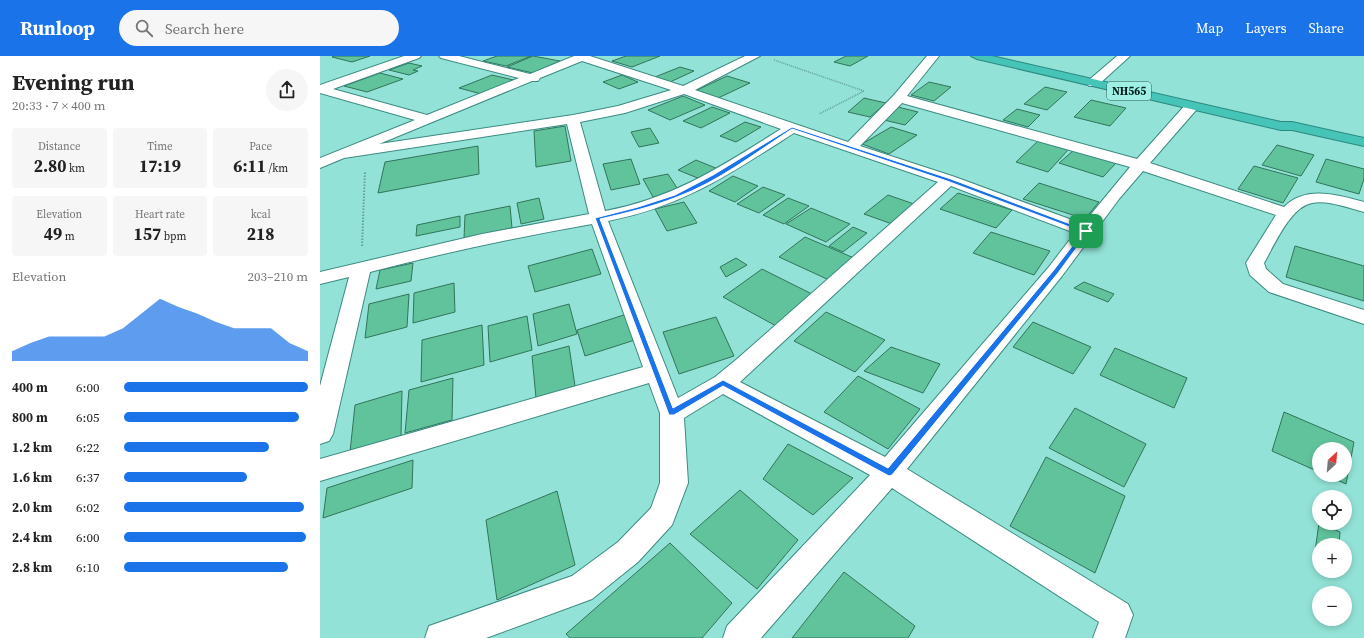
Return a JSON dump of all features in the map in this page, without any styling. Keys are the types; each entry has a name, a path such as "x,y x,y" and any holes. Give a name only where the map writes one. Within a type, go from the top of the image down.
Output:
{"highway":[{"name":"NH565","path":"985,57 1281,126 1306,136 1364,150"},
{"name":"NH565","path":"1281,126 1292,126 1364,142"}],"street":[{"path":"320,89 415,56"},
{"path":"445,56 534,78"},
{"path":"320,163 534,78 583,56 850,148 949,180 1086,231"},
{"path":"344,154 573,119 620,110 684,90 754,56"},
{"path":"850,148 899,98 933,56"},
{"path":"1093,83 1124,56"},
{"path":"320,89 428,119"},
{"path":"899,98 1140,165 1286,213"},
{"path":"739,638 889,472 1056,272 1086,231 1140,165 1192,106"},
{"path":"441,638 580,588 628,552 662,516 674,483 672,413 598,218 573,119"},
{"path":"320,278 506,233 598,218 640,208 676,196 715,176 792,128"},
{"path":"672,413 723,383 890,235 949,180"},
{"path":"1364,207 1330,199 1313,198 1301,201 1286,213 1255,263 1257,271 1276,288 1364,317"},
{"path":"320,434 360,268"},
{"path":"320,470 656,372"},
{"path":"723,383 889,472 1117,615 1109,638"}],"path":[{"path":"770,58 864,91 792,128"},
{"path":"360,268 366,150"}],"building":[{"path":"370,56 352,62 332,57"},
{"path":"497,56 531,56 506,66 483,61"},
{"path":"533,56 560,61 533,73 507,67"},
{"path":"626,56 660,56 632,67 612,61"},
{"path":"846,56 868,56 850,66 834,62"},
{"path":"409,63 422,66 413,70 418,71 409,75 389,70"},
{"path":"680,67 694,71 670,82 655,77"},
{"path":"380,73 403,79 367,92 344,86"},
{"path":"492,75 518,81 485,95 459,88"},
{"path":"622,75 638,82 619,89 603,82"},
{"path":"727,76 750,83 716,99 693,92"},
{"path":"929,82 951,87 934,101 911,95"},
{"path":"1045,87 1067,92 1047,110 1024,104"},
{"path":"683,96 705,105 670,120 648,110"},
{"path":"864,98 886,103 870,117 848,112"},
{"path":"1091,100 1126,108 1110,126 1074,117"},
{"path":"712,107 730,113 701,128 683,121"},
{"path":"898,107 918,112 905,125 884,120"},
{"path":"1017,109 1040,115 1028,127 1003,120"},
{"path":"745,122 761,127 736,142 720,136"},
{"path":"565,126 571,161 536,167 534,131"},
{"path":"891,127 917,135 889,154 862,144"},
{"path":"650,128 659,143 639,147 631,132"},
{"path":"1038,141 1068,150 1048,172 1016,162"},
{"path":"1277,145 1314,155 1301,176 1262,165"},
{"path":"478,146 479,174 378,193 385,162"},
{"path":"1074,150 1116,163 1103,177 1059,163"},
{"path":"631,159 640,184 611,190 603,164"},
{"path":"1326,159 1364,169 1364,179 1359,194 1316,182"},
{"path":"696,160 718,169 700,179 678,170"},
{"path":"1254,166 1298,178 1283,203 1238,189"},
{"path":"668,174 679,191 653,197 643,179"},
{"path":"733,176 758,186 735,202 709,191"},
{"path":"1039,183 1099,202 1085,219 1023,199"},
{"path":"763,187 785,195 759,213 737,204"},
{"path":"958,193 1012,210 996,228 940,209"},
{"path":"888,195 917,205 895,225 864,214"},
{"path":"539,198 544,219 521,224 517,203"},
{"path":"788,198 809,206 784,224 763,215"},
{"path":"684,202 697,223 667,231 655,209"},
{"path":"510,206 512,228 464,238 465,215"},
{"path":"811,208 850,224 826,242 786,224"},
{"path":"460,216 460,227 416,236 417,225"},
{"path":"853,227 867,233 843,252 829,246"},
{"path":"991,232 1050,251 1034,275 973,253"},
{"path":"805,237 854,258 829,280 779,257"},
{"path":"1295,246 1364,266 1364,301 1286,277"},
{"path":"592,249 601,274 535,292 528,266"},
{"path":"736,258 747,265 726,277 720,267"},
{"path":"413,263 411,281 376,289 380,270"},
{"path":"762,269 816,296 778,327 723,297"},
{"path":"1084,282 1114,294 1108,302 1074,288"},
{"path":"454,283 455,312 413,323 414,293"},
{"path":"409,294 407,327 365,338 369,304"},
{"path":"569,304 577,334 538,346 533,314"},
{"path":"826,312 885,340 855,372 794,341"},
{"path":"630,313 641,338 585,356 577,330"},
{"path":"527,316 532,350 490,362 488,326"},
{"path":"716,317 734,356 679,374 663,332"},
{"path":"1033,322 1091,347 1073,374 1013,347"},
{"path":"482,325 484,365 421,382 422,340"},
{"path":"569,346 575,386 536,398 532,356"},
{"path":"891,347 940,364 923,393 864,371"},
{"path":"1115,348 1187,378 1174,408 1100,375"},
{"path":"858,376 920,409 888,449 824,412"},
{"path":"453,378 452,420 405,433 409,390"},
{"path":"402,391 401,436 350,452 355,405"},
{"path":"1075,408 1146,444 1124,487 1049,448"},
{"path":"1284,412 1354,442 1352,452 1352,442 1312,442 1312,469 1272,451"},
{"path":"788,444 853,478 813,515 763,479"},
{"path":"1046,457 1125,496 1095,573 1010,526"},
{"path":"413,460 412,488 323,518 327,488"},
{"path":"740,490 798,540 757,589 690,534"},
{"path":"557,491 575,565 497,600 486,520"},
{"path":"1318,530 1335,530 1340,532 1340,538 1317,538"},
{"path":"670,543 732,603 702,638 570,638 566,634"},
{"path":"844,572 915,626 908,638 792,638"}],"route":[{"path":"792,128 949,180 1086,231 1056,272 889,472 723,383 672,413 598,218 640,208 676,196 715,176 792,128"}]}
